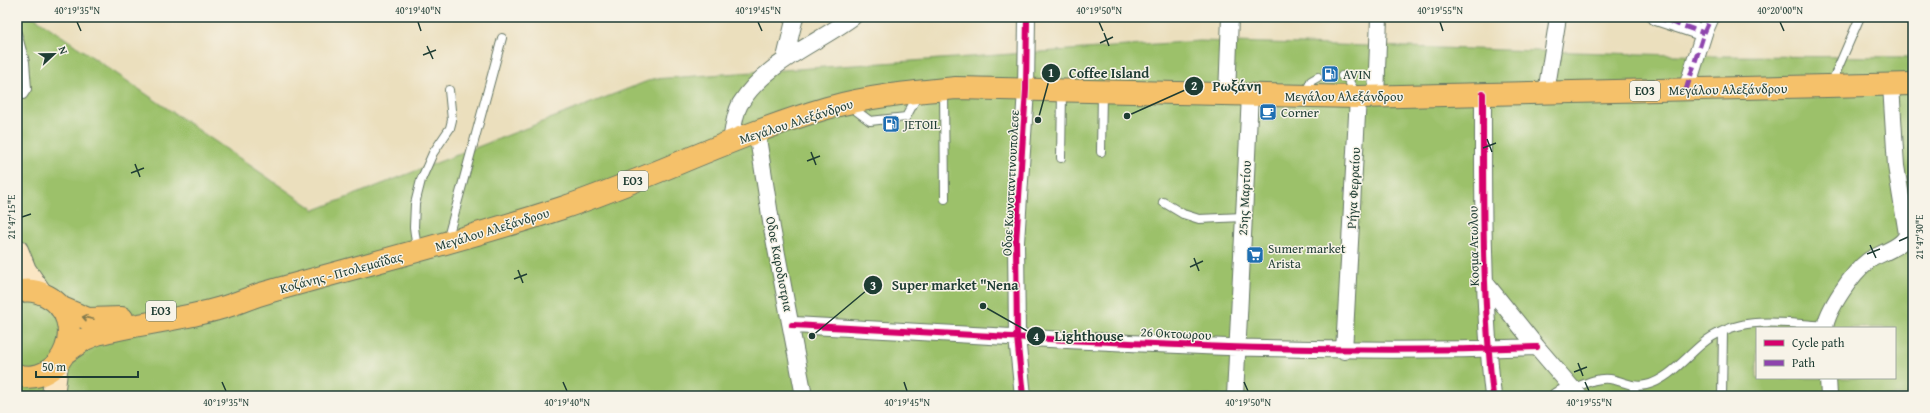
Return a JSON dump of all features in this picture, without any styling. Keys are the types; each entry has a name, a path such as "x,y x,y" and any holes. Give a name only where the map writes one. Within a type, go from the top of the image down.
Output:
{"main road":[{"name":"Μεγάλου Αλεξάνδρου","path":"418,252 584,200 757,132 822,110 846,103 920,91 944,89 1026,90 1367,97 1913,84"},
{"path":"17,250 25,270 41,293"},
{"name":"Κοζάνης - Πτολεμαΐδας","path":"61,358 85,339 98,334 221,308 265,292 418,252"},
{"path":"17,292 30,291 41,293"},
{"name":"Κοζάνης - Πτολεμαΐδας","path":"60,307 88,319 115,319 218,298 265,292"},
{"name":"ΕΟ3","path":"18,376 40,375 61,358 69,341 69,329 66,317 60,307 52,299 41,293"},
{"path":"53,396 61,358"},
{"path":"18,376 32,383 44,396"}],"street":[{"path":"785,58 795,17"},
{"path":"731,142 734,120 740,105 757,83 785,58 853,17"},
{"name":"Oδοε Κωνσταντινουπολεσε","path":"1023,396 1017,337 1016,242 1026,90 1027,17"},
{"path":"1227,95 1230,17"},
{"name":"Ρήγα Φερραίου","path":"1344,351 1367,97 1379,17"},
{"path":"1546,93 1558,17"},
{"path":"1656,17 1704,33"},
{"path":"1686,90 1710,17"},
{"path":"1825,327 1842,291 1854,274 1876,256 1899,244 1904,240 1907,234 1896,172 1891,85"},
{"name":"Κοσμα Ατωλου","path":"1482,94 1484,281 1488,349 1493,396"},
{"name":"25ης Μαρτίου","path":"1234,396 1250,95"},
{"name":"Oδοε Καροδιστρια","path":"757,132 772,228 792,325 804,396"},
{"path":"1484,281 1537,347 1576,392 1557,396"},
{"name":"26 Οκτοωρου","path":"792,325 1017,337 1344,351 1537,347"},
{"path":"1828,379 1829,396"}],"lane":[{"path":"1830,86 1860,17"},
{"path":"17,33 25,62 28,89 23,95 19,95 17,92"},
{"path":"446,243 502,38"},
{"path":"1342,76 1347,78 1367,97"},
{"path":"1304,96 1311,81 1318,77"},
{"path":"944,89 945,199"},
{"path":"418,252 414,227 415,204 421,180 433,153 450,128 452,120 449,90"},
{"path":"1061,158 1062,91"},
{"path":"1101,152 1102,92"},
{"path":"1163,202 1183,214 1199,218 1243,217"},
{"path":"1576,392 1602,379 1610,379 1633,386 1646,385 1666,376 1703,343 1723,331 1756,322 1825,327"},
{"path":"1722,396 1723,331"},
{"path":"1633,386 1636,396"}],"green space":[{"path":"17,17 34,17 315,210 653,79 1199,41 1710,56 1913,57 1913,396 17,396"}],"marked path":[{"path":"1656,17 1704,33"},
{"path":"1686,90 1704,33 1711,17"}],"cycle path":[{"path":"1023,396 1017,337 1016,242 1026,90 1027,17"},
{"path":"1483,94 1483,208 1485,283 1489,358 1493,396"},
{"path":"792,325 1164,345 1257,348 1350,350 1537,347"}],"place":[{"name":"AVIN","path":"1330,74"},
{"name":"Corner","path":"1268,112"},
{"name":"Ρωξάνη","path":"1127,116"},
{"name":"Coffee Island","path":"1038,120"},
{"name":"JETOIL","path":"891,124"},
{"name":"Sumer market Arista","path":"1255,255"},
{"name":"Lighthouse","path":"983,306"},
{"name":"Super market \"Nena","path":"812,336"}]}
